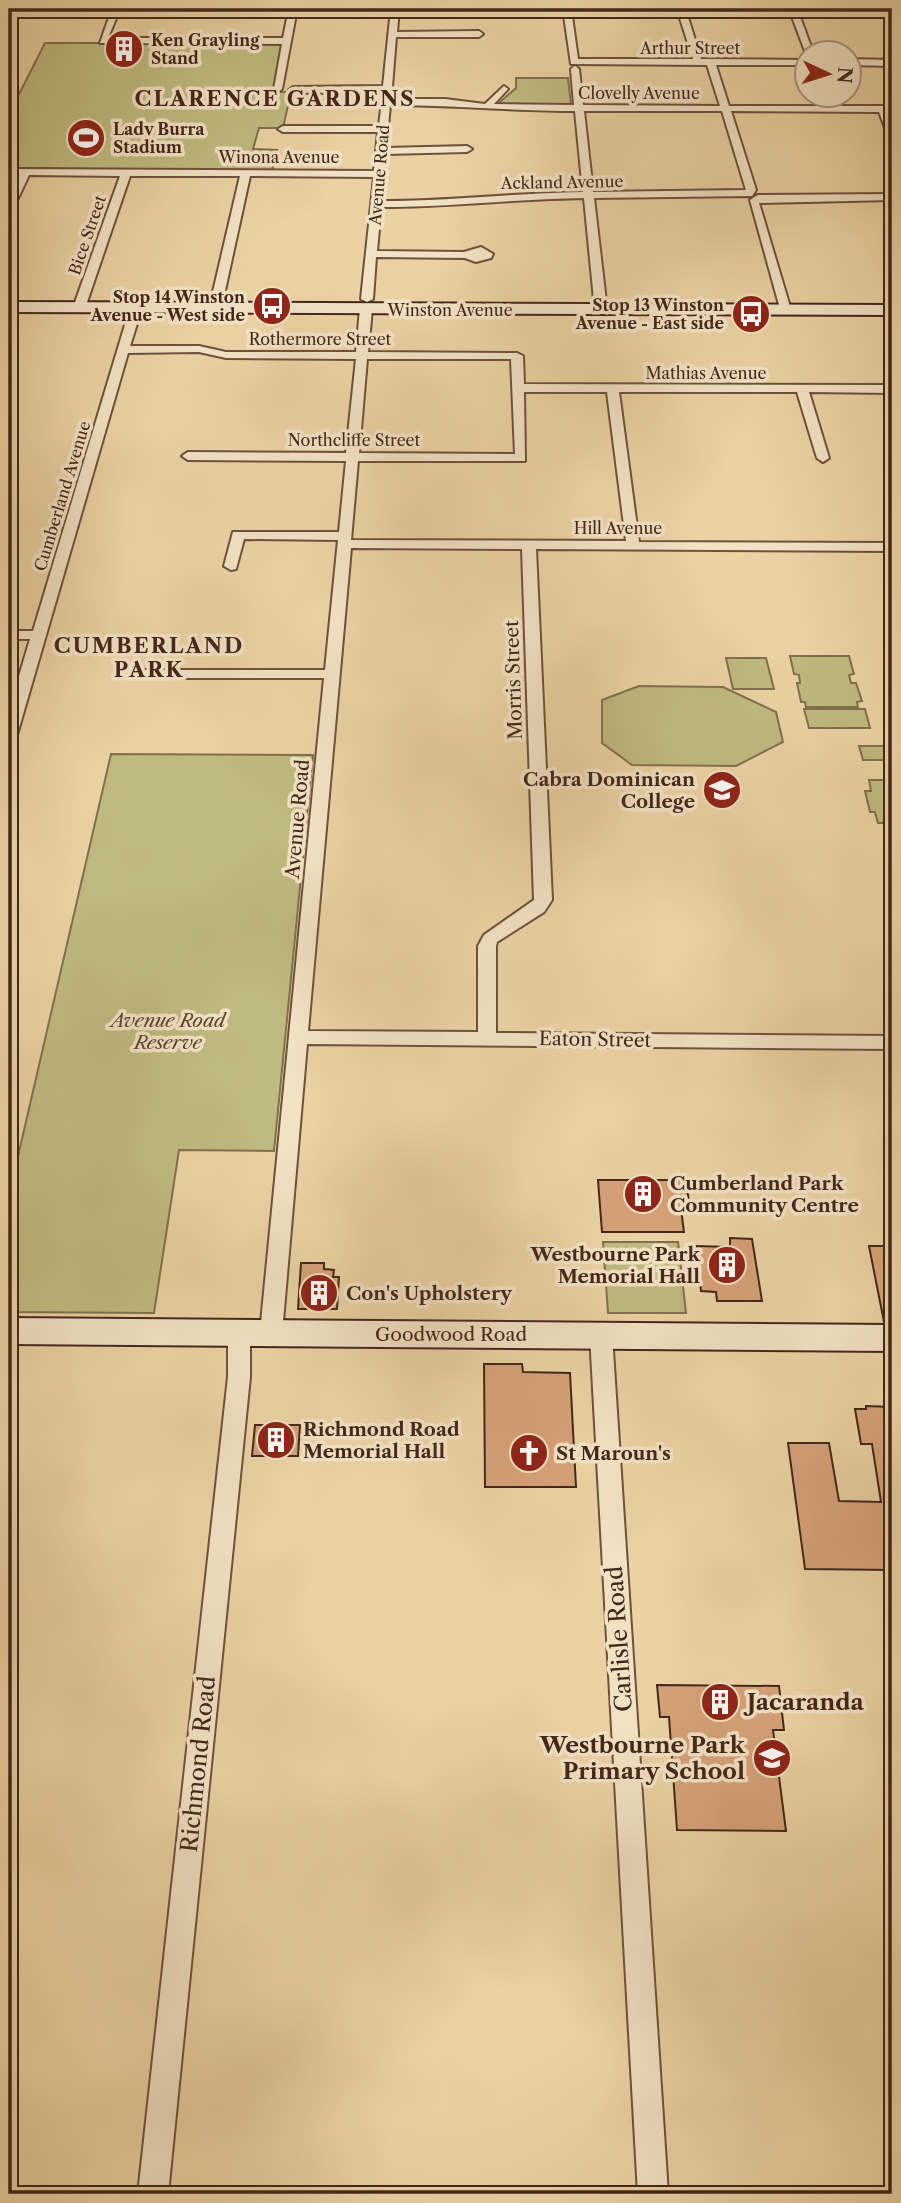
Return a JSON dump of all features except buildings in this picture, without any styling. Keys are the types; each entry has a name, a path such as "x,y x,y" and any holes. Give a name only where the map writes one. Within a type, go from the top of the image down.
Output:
{"street":[{"path":"116,9 103,40 287,41"},
{"path":"278,89 293,9"},
{"name":"Avenue Road","path":"271,1333 395,9"},
{"path":"567,9 601,310"},
{"path":"698,62 681,10 889,11"},
{"path":"793,10 804,38"},
{"path":"392,35 479,34"},
{"path":"711,62 785,310"},
{"name":"Arthur Street","path":"575,65 792,62"},
{"path":"862,62 892,63"},
{"path":"293,90 386,89"},
{"path":"487,107 504,89"},
{"name":"Clovelly Avenue","path":"385,102 445,102 487,107 887,109"},
{"path":"887,109 892,133"},
{"path":"283,129 384,129"},
{"path":"383,151 467,149"},
{"name":"Winona Avenue","path":"9,173 380,174"},
{"path":"9,207 25,173"},
{"name":"Bice Street","path":"79,308 126,173"},
{"path":"215,309 246,173"},
{"name":"Ackland Avenue","path":"377,204 449,204 522,195 892,197"},
{"path":"373,254 467,255"},
{"name":"Winston Avenue","path":"9,307 215,309 367,304 601,310 892,310"},
{"name":"Cumberland Avenue","path":"9,734 136,308"},
{"name":"Rothermore Street","path":"124,349 199,349 226,355 517,356 519,388"},
{"name":"Northcliffe Street","path":"188,456 521,458 519,388"},
{"name":"Mathias Avenue","path":"519,388 892,389"},
{"path":"613,388 633,546"},
{"path":"802,389 823,458"},
{"name":"Hill Avenue","path":"232,566 238,535 529,545 892,547"},
{"name":"Morris Street","path":"487,1038 487,946 490,939 538,908 542,900 529,545"},
{"path":"9,635 38,635"},
{"path":"139,674 331,674"},
{"name":"Eaton Street","path":"297,1037 892,1043"},
{"name":"Goodwood Road","path":"9,1331 892,1338"},
{"name":"Richmond Road","path":"153,2194 239,1377 239,1332"},
{"name":"Carlisle Road","path":"601,1335 653,2194"}],"green space":[{"path":"45,43 285,43 276,92 291,92 283,128 259,128 253,149 277,150 272,171 9,168 9,114"},
{"path":"516,78 568,78 571,105 504,105 500,102 516,88"},
{"path":"790,656 849,656 854,674 849,675 851,683 856,683 862,701 857,702 858,707 806,707 805,702 801,702 797,683 800,683 799,675 794,674"},
{"path":"726,658 766,658 774,689 733,689"},
{"path":"639,686 723,687 776,712 783,742 736,766 632,765 602,743 602,700"},
{"path":"804,709 865,709 870,728 809,728"},
{"path":"859,746 892,746 892,760 863,760"},
{"name":"Avenue Road Reserve","path":"111,754 313,755 274,1151 179,1150 154,1313 9,1312 9,1195"},
{"path":"869,780 892,780 892,823 878,823 875,812 870,812 865,791 871,791"},
{"path":"603,1242 678,1242 686,1313 608,1313"}],"place":[{"name":"Ken Grayling Stand","path":"124,49"},
{"name":"Lady Burra Stadium","path":"86,138"},
{"name":"Stop 14 Winston Avenue - West side","path":"272,306"},
{"name":"Stop 13 Winston Avenue - East side","path":"751,314"},
{"name":"Cabra Dominican College","path":"722,790"},
{"name":"Cumberland Park Community Centre","path":"643,1194"},
{"name":"Westbourne Park Memorial Hall","path":"727,1265"},
{"name":"Con's Upholstery","path":"319,1293"},
{"name":"Richmond Road Memorial Hall","path":"276,1440"},
{"name":"St Maroun's","path":"529,1453"},
{"name":"Jacaranda","path":"720,1702"},
{"name":"Westbourne Park Primary School","path":"772,1758"}],"district":[{"name":"CLARENCE GARDENS","path":"275,99"},
{"name":"CUMBERLAND PARK","path":"149,658"}]}
